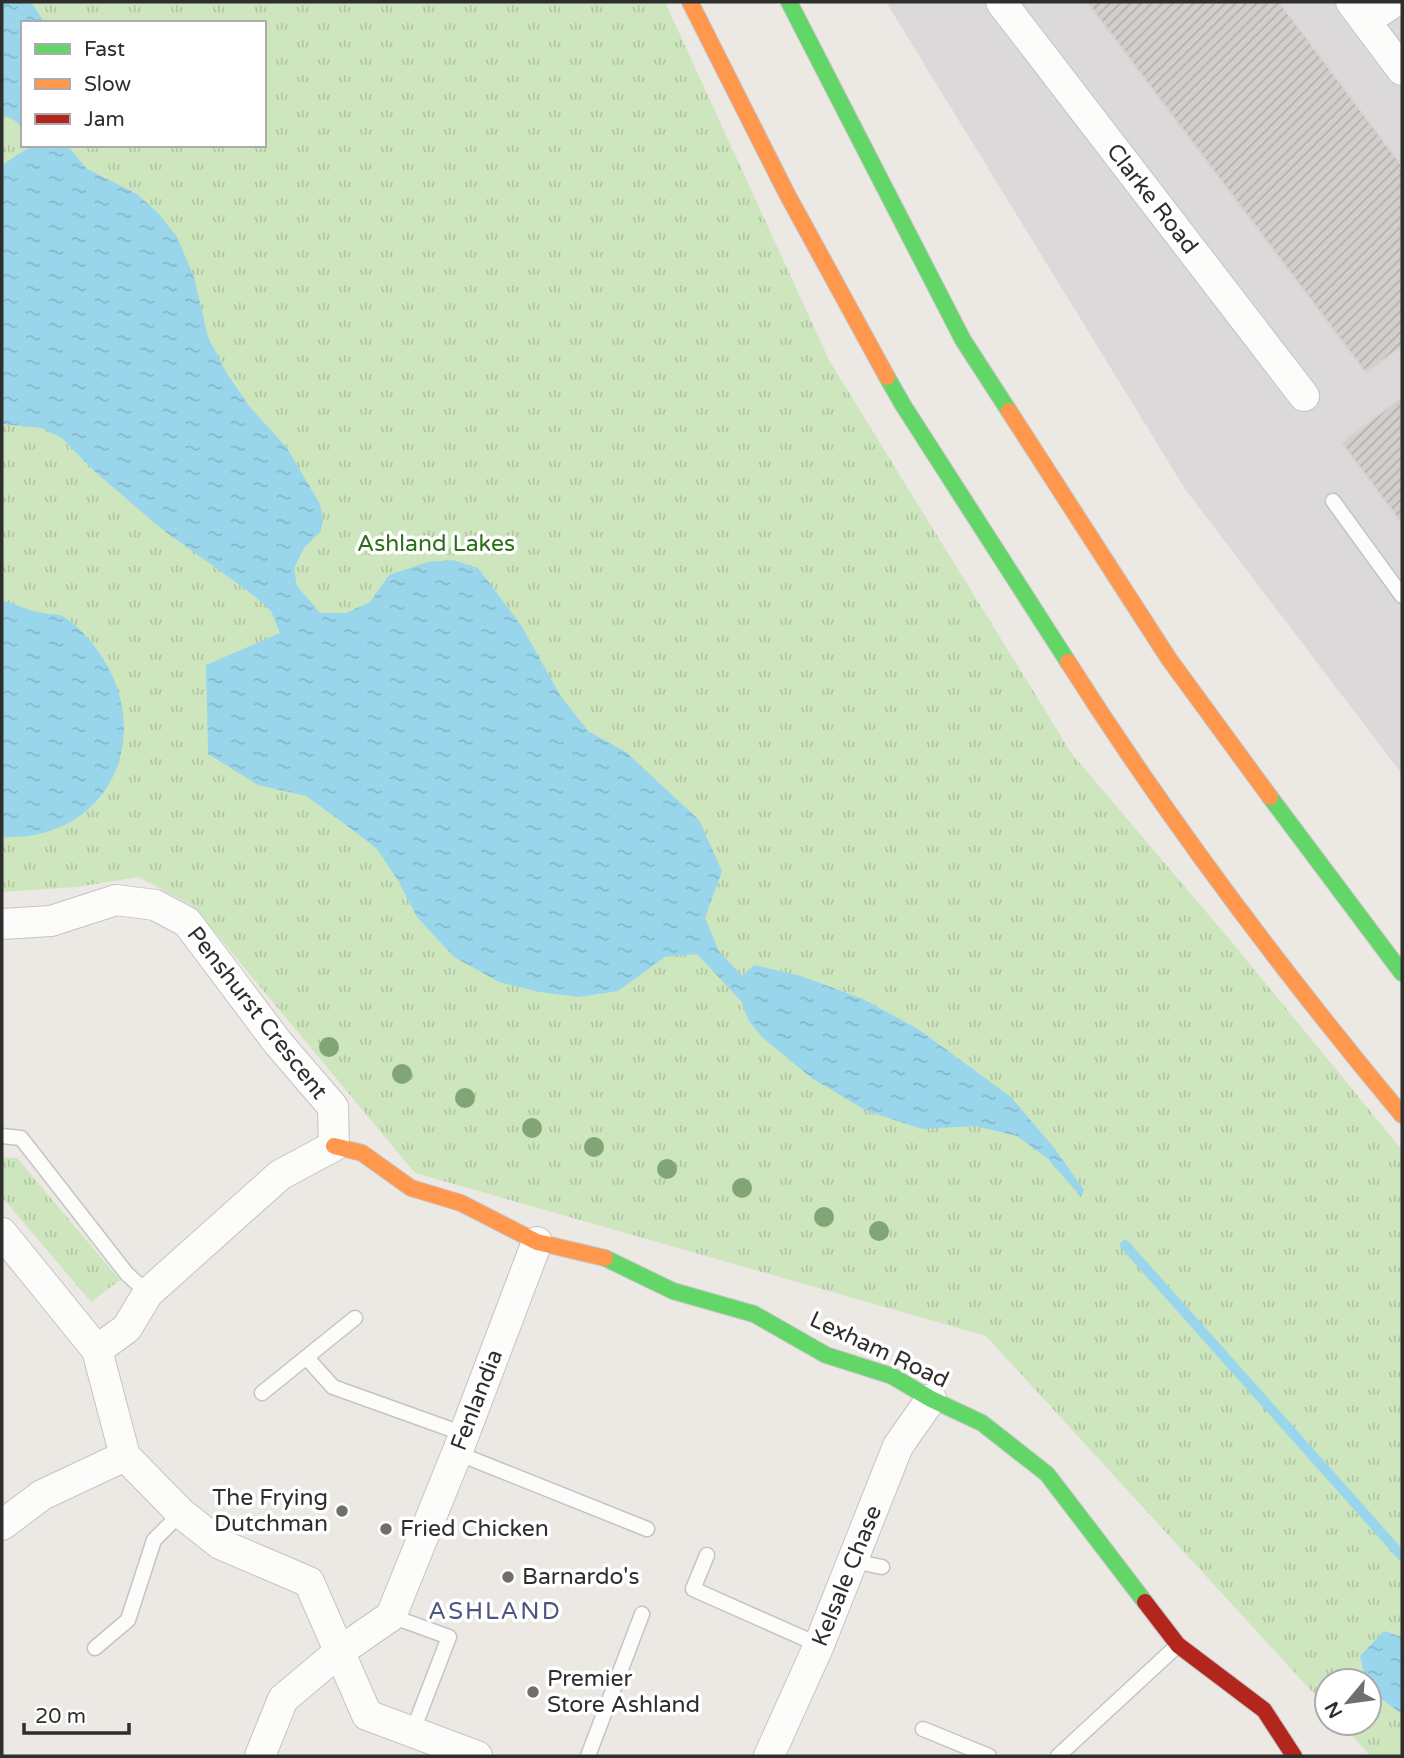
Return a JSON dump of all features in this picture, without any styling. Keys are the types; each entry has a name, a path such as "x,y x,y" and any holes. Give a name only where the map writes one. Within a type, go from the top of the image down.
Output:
{"main road":[{"path":"690,2 787,194 903,405 1099,711 1231,901 1321,1018 1400,1113"},
{"path":"789,2 963,340 1169,659 1397,967"},
{"name":"Lexham Road","path":"334,1146 362,1153 411,1188 461,1203 537,1242 603,1257 673,1291 754,1314 826,1355 892,1376 931,1399 982,1423 1047,1474 1178,1645 1264,1710 1294,1756"}],"street":[{"name":"Clarke Road","path":"1001,2 1304,396"},
{"path":"1394,2 1358,11 1402,70"},
{"name":"Penshurst Crescent","path":"2,924 51,921 116,900 155,905 187,922 278,1043 333,1107 334,1146"},
{"path":"97,1350 127,1328 148,1293 280,1175 334,1146"},
{"path":"2,1233 97,1350 125,1456 181,1513 219,1544 309,1582 367,1715 471,1754"},
{"name":"Fenlandia","path":"391,1616 537,1242"},
{"name":"Kelsale Chase","path":"769,1756 819,1645 867,1564 898,1446 931,1399"},
{"path":"2,1525 41,1495 125,1456"},
{"path":"264,1748 283,1699 339,1653 391,1616"}],"lane":[{"path":"1333,501 1402,596"},
{"path":"2,1136 21,1138 127,1274 148,1293"},
{"path":"262,1393 355,1318"},
{"path":"307,1358 333,1387 647,1529"},
{"path":"95,1648 128,1620 154,1539 181,1513"},
{"path":"707,1555 693,1590 819,1645"},
{"path":"588,1756 642,1614"},
{"path":"391,1616 449,1637 412,1733"},
{"path":"1058,1756 1178,1645"},
{"path":"923,1729 989,1756"}],"shaded area":[{"path":"886,2 1402,2 1402,774 1185,489"}],"green space":[{"name":"Ashland Lakes","path":"2,2 665,2 830,362 1072,754 1235,946 1402,1150 1402,1756 1371,1756 1353,1737 1383,1737 1383,1667 1313,1667 1313,1693 986,1336 415,1173 193,906 138,877 77,887 2,892"},
{"path":"2,1157 17,1158 120,1280 91,1302 2,1197"}],"water":[{"path":"2,2 31,2 44,21 21,21 21,127 2,114"},
{"path":"30,147 69,147 87,169 137,194 158,213 177,237 194,277 208,337 226,372 249,406 287,448 320,504 323,518 321,531 304,548 294,568 297,586 320,613 346,613 370,602 389,575 428,562 453,560 478,568 521,625 560,695 588,731 626,752 699,820 722,871 705,918 719,951 742,976 754,965 801,976 863,999 918,1029 1011,1097 1055,1149 1084,1190 1081,1197 1048,1159 1017,1136 975,1126 922,1129 867,1111 813,1079 763,1038 749,1021 741,1001 697,954 665,957 618,991 579,997 539,992 499,982 454,957 417,917 399,882 377,849 306,796 258,785 208,754 206,665 280,633 271,611 252,594 163,530 94,471 62,438 41,428 2,424 2,165"},
{"path":"2,600 33,611 62,616 78,628 98,651 115,683 123,716 122,748 113,777 95,802 71,822 39,834 2,837"},
{"path":"1384,1631 1402,1637 1402,1712 1383,1700 1383,1667 1363,1667 1360,1656"}],"building":[{"path":"1087,2 1279,2 1402,166 1402,346 1366,373"},
{"path":"1402,397 1402,524 1342,443"}],"waterway":[{"path":"1125,1245 1402,1556"}],"traffic: fast":[{"path":"789,2 963,340 1009,411"},
{"path":"887,377 1068,662"},
{"path":"1270,797 1402,973"},
{"path":"605,1258 673,1291 754,1314 826,1355 892,1376 931,1399 982,1423 1047,1474 1145,1602"}],"traffic: slow":[{"path":"690,2 787,194 887,377"},
{"path":"1009,411 1169,659 1270,797"},
{"path":"1068,662 1146,780 1228,894 1313,1006 1402,1115"},
{"path":"334,1146 362,1153 411,1188 461,1203 537,1242 605,1258"}],"traffic: jam":[{"path":"1145,1602 1178,1645 1264,1710 1294,1756"}],"place":[{"name":"The Frying Dutchman","path":"342,1511"},
{"name":"Fried Chicken","path":"386,1529"},
{"name":"Barnardo's","path":"508,1577"},
{"name":"Premier Store Ashland","path":"533,1692"}],"district":[{"name":"ASHLAND","path":"495,1611"}]}
